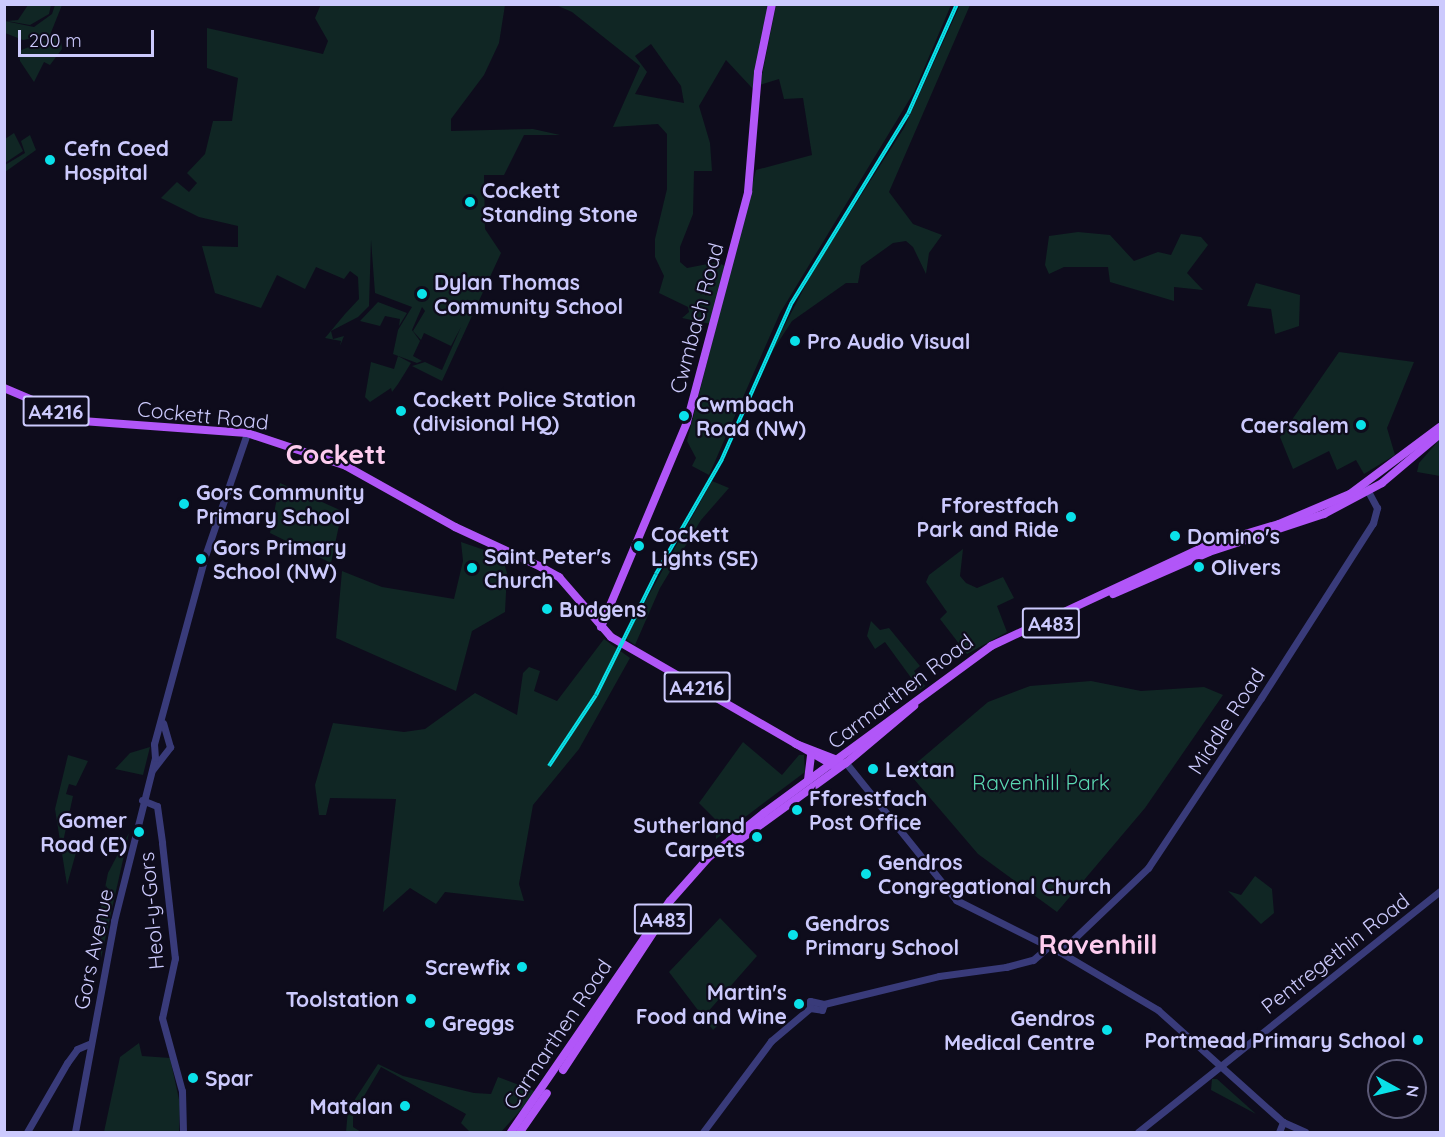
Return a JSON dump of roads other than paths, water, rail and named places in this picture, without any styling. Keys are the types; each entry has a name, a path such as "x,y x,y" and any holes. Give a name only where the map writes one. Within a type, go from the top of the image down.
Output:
{"main road":[{"name":"Cwmbach Road","path":"601,627 687,422 748,192 758,72 772,4"},
{"name":"Cockett Road","path":"4,388 82,421 247,433 346,466 455,527 541,567 559,578 601,627"},
{"name":"A483","path":"1436,435 1440,427"},
{"name":"Carmarthen Road","path":"520,1132 662,920 699,875 730,846 955,674 990,652 1209,552 1292,527 1367,489 1436,435"},
{"name":"A4216","path":"601,627 611,637 632,650 796,744 838,764"},
{"name":"A4216","path":"796,744 811,755 838,764"},
{"path":"807,783 813,770 811,755"},
{"name":"Carmarthen Road","path":"511,1132 677,893 718,849 807,783 838,764"}],"street":[{"path":"168,739 158,738 162,720 206,554 247,433"},
{"name":"Middle Road","path":"1060,952 1123,897 1189,807 1373,523 1377,508 1367,489"},
{"path":"154,750 165,754 170,747 162,720"},
{"name":"Gors Avenue","path":"75,1132 91,1043 142,800 158,738"},
{"name":"Gors Avenue","path":"150,773 165,754"},
{"path":"838,764 860,781 956,900 1060,952 1158,1010 1283,1122 1305,1132"},
{"name":"Heol-y-Gors","path":"142,800 157,806 164,862 175,968 162,1018 182,1091 183,1132"},
{"name":"Pentregethin Road","path":"1138,1132 1440,891"},
{"path":"703,1132 771,1041 810,1008 810,1001 824,1004 939,976 1006,967 1033,960 1048,947"},
{"path":"27,1132 77,1049 91,1043"},
{"path":"1279,1132 1283,1122"}],"railway":[{"path":"549,766 596,695 656,574 722,459 791,304 908,114 957,4"}],"place":[{"name":"Cefn Coed Hospital","path":"50,160"},
{"name":"Cockett Standing Stone","path":"470,202"},
{"name":"Dylan Thomas Community School","path":"422,294"},
{"name":"Pro Audio Visual","path":"795,341"},
{"name":"Cockett Police Station (divisional HQ)","path":"401,411"},
{"name":"Cwmbach Road (NW)","path":"684,416"},
{"name":"Caersalem","path":"1361,425"},
{"name":"Gors Community Primary School","path":"184,504"},
{"name":"Fforestfach Park and Ride","path":"1071,517"},
{"name":"Domino's","path":"1175,536"},
{"name":"Cockett Lights (SE)","path":"639,546"},
{"name":"Gors Primary School (NW)","path":"201,559"},
{"name":"Olivers","path":"1199,567"},
{"name":"Saint Peter's Church","path":"472,568"},
{"name":"Budgens","path":"547,609"},
{"name":"Lextan","path":"873,769"},
{"name":"Fforestfach Post Office","path":"797,810"},
{"name":"Gomer Road (E)","path":"139,832"},
{"name":"Sutherland Carpets","path":"757,837"},
{"name":"Gendros Congregational Church","path":"866,874"},
{"name":"Gendros Primary School","path":"793,935"},
{"name":"Screwfix","path":"522,967"},
{"name":"Toolstation","path":"411,999"},
{"name":"Martin's Food and Wine","path":"799,1004"},
{"name":"Greggs","path":"430,1023"},
{"name":"Gendros Medical Centre","path":"1107,1030"},
{"name":"Portmead Primary School","path":"1418,1040"},
{"name":"Spar","path":"193,1078"},
{"name":"Matalan","path":"405,1106"}],"district":[{"name":"Cockett","path":"336,455"},
{"name":"Ravenhill","path":"1098,945"}],"park label":[{"name":"Ravenhill Park","path":"1041,782"}]}
